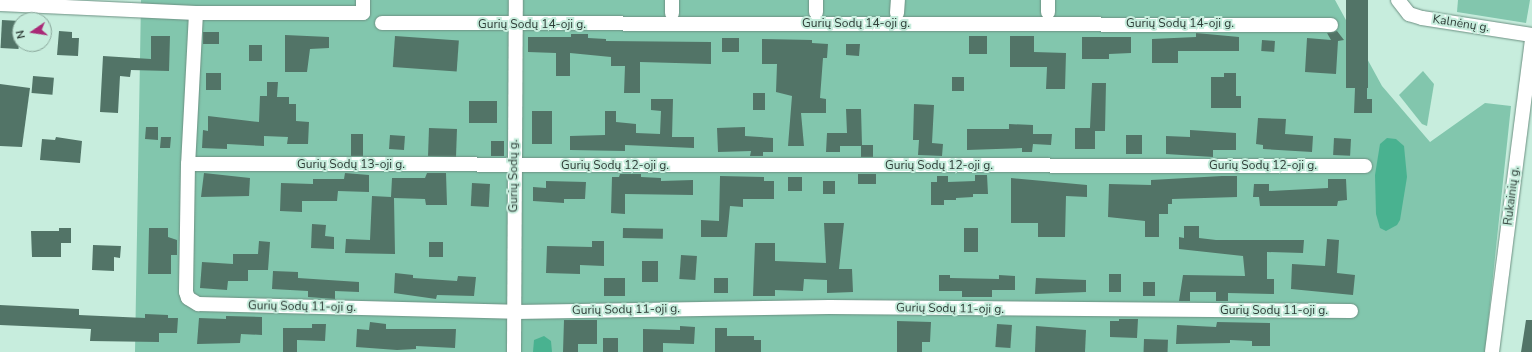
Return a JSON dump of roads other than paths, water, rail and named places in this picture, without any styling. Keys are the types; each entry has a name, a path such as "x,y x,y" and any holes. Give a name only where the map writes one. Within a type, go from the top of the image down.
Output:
{"street":[{"name":"Gurių Sodų g.","path":"514,352 516,0"},
{"name":"Kalnėnų g.","path":"1398,0 1409,14 1422,18 1532,35"},
{"path":"0,4 196,13 219,6 363,6"},
{"name":"Gurių Sodų 11-oji g.","path":"196,13 188,164 186,292 193,302 261,307 515,312 829,307 1351,311"},
{"name":"Gurių Sodų 14-oji g.","path":"382,23 516,26 1331,25"},
{"name":"Rukainių g.","path":"1492,352 1532,39"},
{"name":"Gurių Sodų 13-oji g.","path":"188,164 514,166"},
{"name":"Gurių Sodų 12-oji g.","path":"514,166 1365,166"}]}
